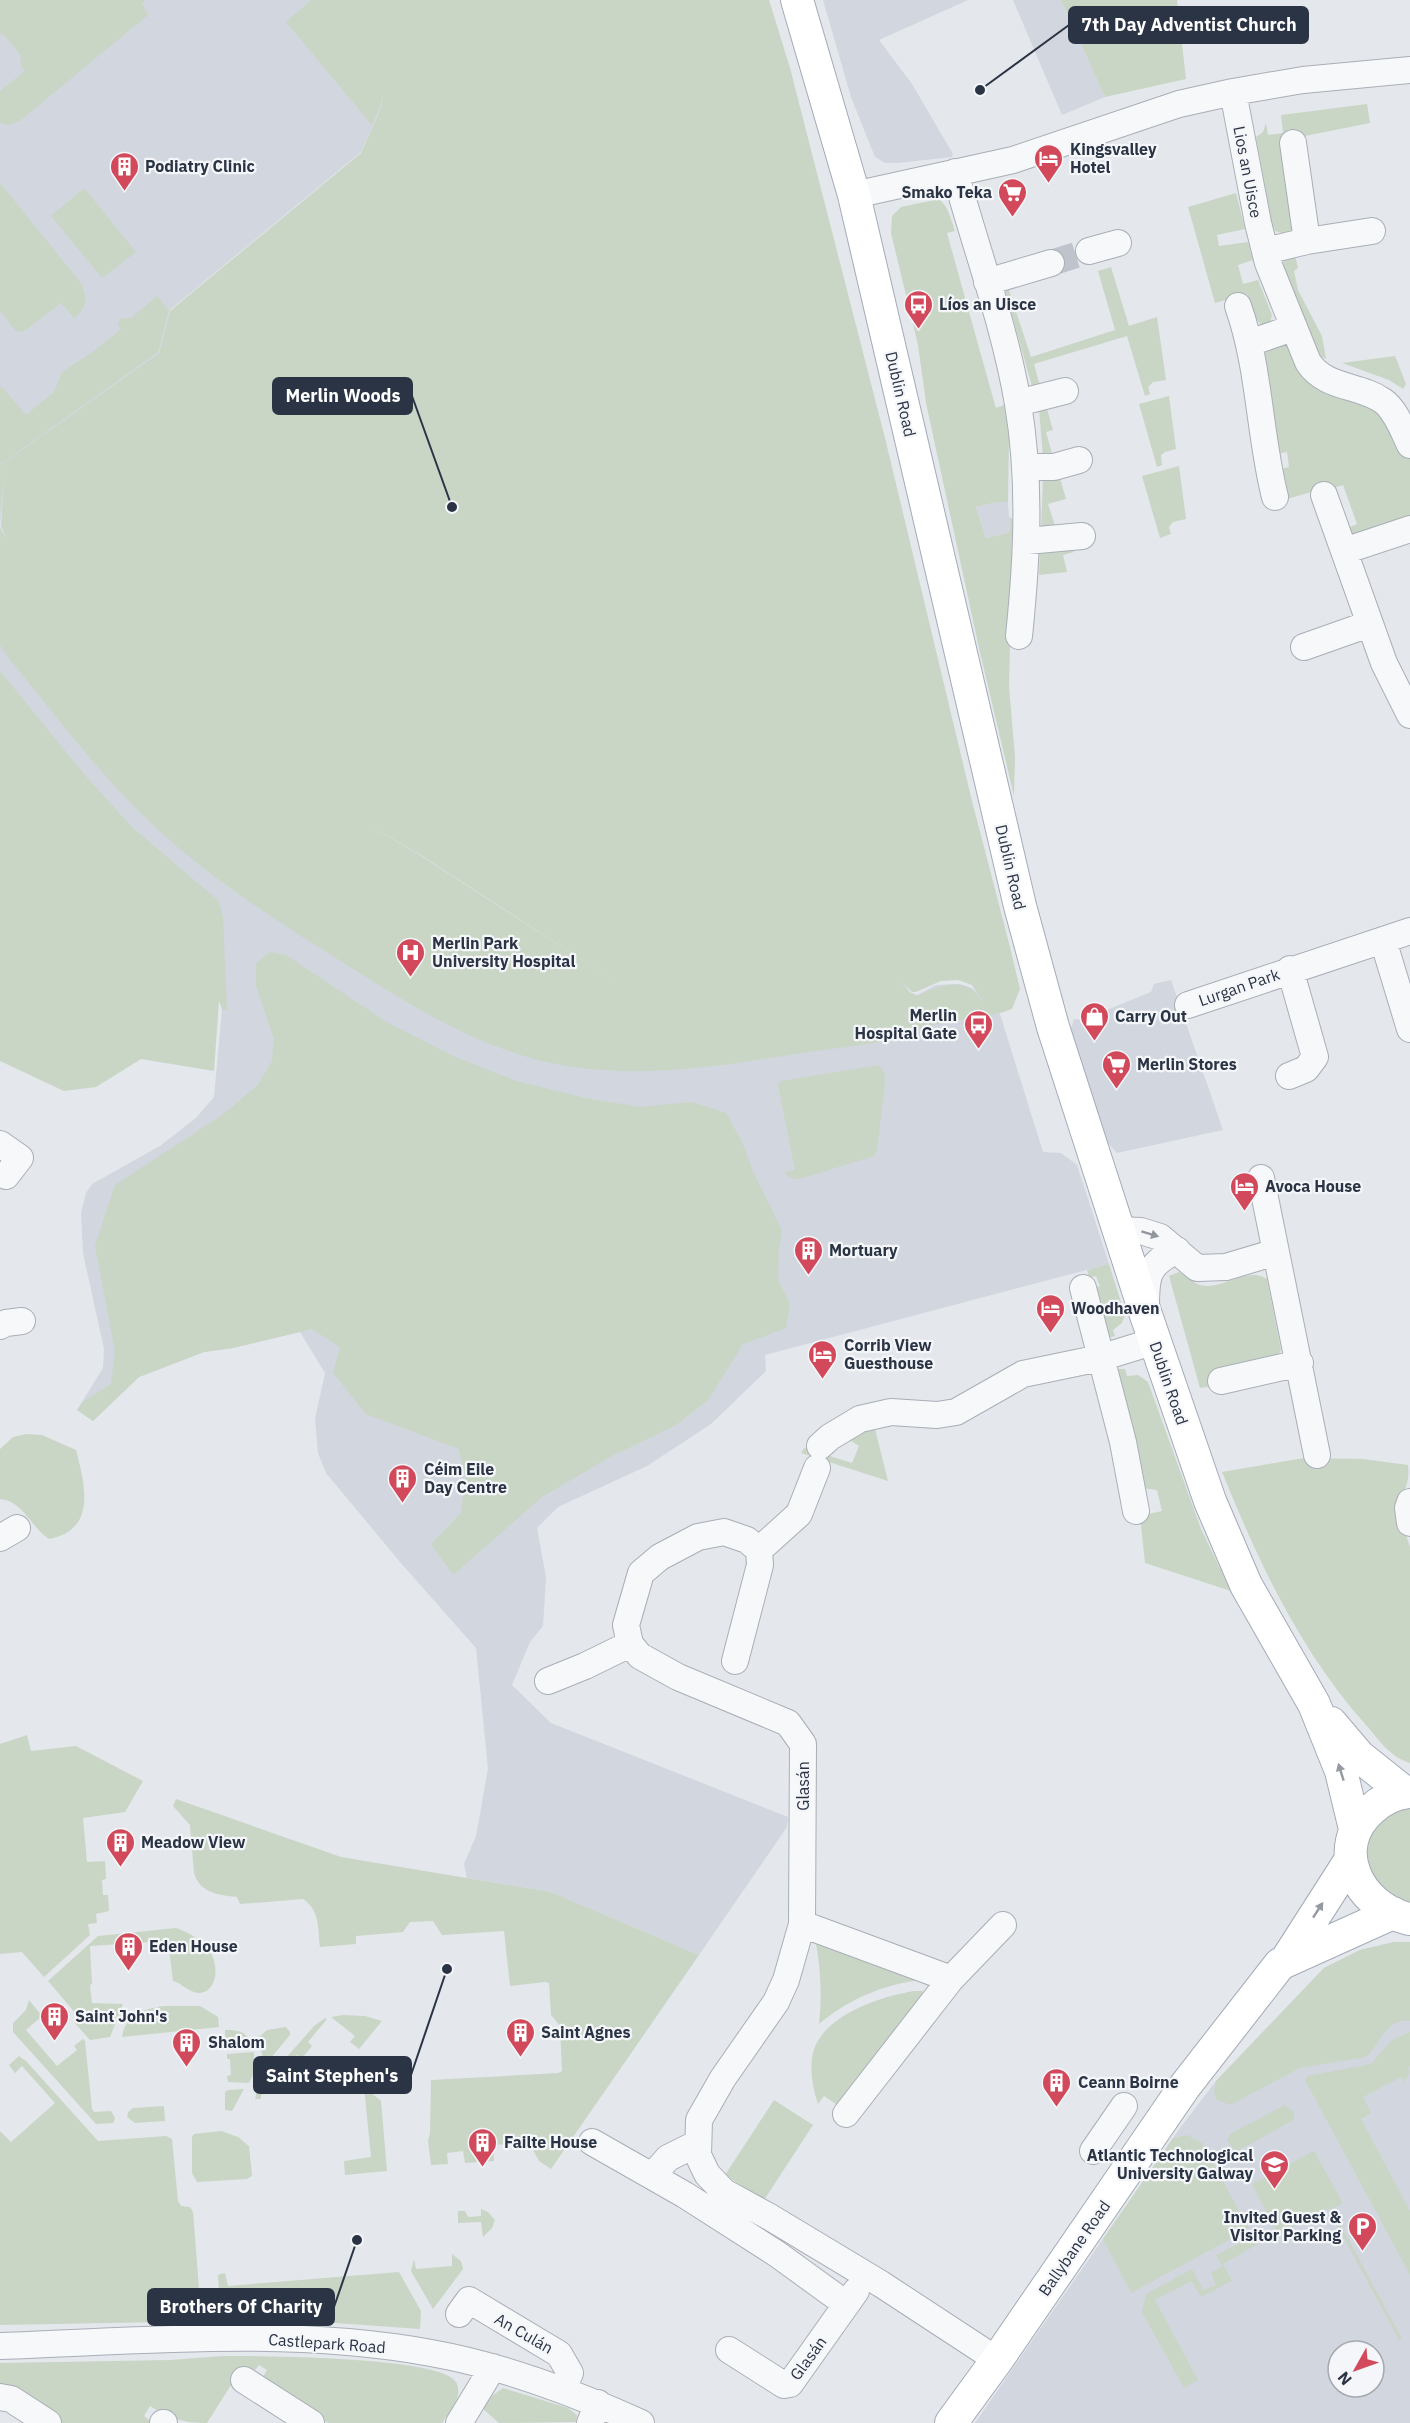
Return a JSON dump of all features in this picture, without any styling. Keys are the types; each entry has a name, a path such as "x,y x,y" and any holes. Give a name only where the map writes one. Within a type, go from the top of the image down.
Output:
{"main road":[{"name":"Dublin Road","path":"797,0 854,195 1020,906 1053,1027 1199,1472 1234,1558 1266,1622 1314,1704 1341,1771 1355,1829"},
{"name":"Dublin Road","path":"1314,1704 1359,1756 1407,1792"},
{"path":"1402,1916 1378,1904 1364,1890 1354,1872 1351,1845 1355,1829 1377,1804 1407,1792"},
{"name":"Ballybane Road","path":"1287,1959 1351,1859"},
{"name":"Ballybane Road","path":"951,2423 997,2360 1185,2086 1280,1964 1287,1959 1402,1916"}],"street":[{"path":"854,195 1013,160 1179,104 1303,80 1410,70"},
{"name":"Lios an Uisce","path":"1233,92 1264,251 1293,328 1314,372 1329,381 1383,401 1391,410 1410,445"},
{"path":"1293,143 1308,241"},
{"path":"955,172 987,282 1018,403 1025,466 1027,541 1026,576 1019,636"},
{"path":"1264,251 1308,241 1372,231"},
{"path":"1089,251 1118,243"},
{"path":"987,282 1052,263"},
{"path":"1238,306 1249,343 1275,497"},
{"path":"1249,343 1293,328"},
{"path":"1018,403 1065,391"},
{"path":"1025,466 1054,467 1079,460"},
{"path":"1324,495 1369,624 1402,683 1410,715"},
{"path":"1344,551 1410,529"},
{"path":"1027,541 1082,536"},
{"path":"1304,647 1369,624"},
{"name":"Lurgan Park","path":"1188,1005 1290,969 1410,931"},
{"path":"1383,940 1410,1029"},
{"name":"Lurgan Park","path":"1289,1076 1306,1069 1315,1057 1290,969"},
{"path":"0,1144 20,1158 6,1176"},
{"path":"1261,1178 1317,1455"},
{"path":"1119,1230 1141,1231 1160,1238 1197,1268 1226,1268 1276,1252"},
{"path":"759,1550 798,1514 818,1457 830,1437 860,1419 891,1412 937,1414 956,1412 1023,1374 1100,1358 1151,1328 1146,1286 1150,1270 1160,1258 1177,1250"},
{"path":"1083,1288 1123,1442 1136,1511"},
{"path":"1221,1381 1300,1363"},
{"path":"1410,1502 1408,1508 1410,1523"},
{"path":"548,1681 630,1644 626,1625 641,1573 660,1557 698,1537 724,1532 747,1540 759,1550 760,1565 735,1661"},
{"name":"Glasán","path":"630,1644 640,1656 678,1677 788,1723 802,1744 802,1924 786,1980 776,2002 723,2078 699,2120 698,2155 707,2174 724,2192 867,2276 997,2360"},
{"path":"802,1924 951,1979"},
{"path":"846,2114 951,1979 1003,1924"},
{"path":"1092,2151 1124,2106"},
{"path":"1109,2127 1142,2150"},
{"path":"592,2142 652,2176 788,2263 846,2304"},
{"path":"652,2176 668,2158 698,2143"},
{"path":"788,2263 808,2240"},
{"name":"Glasán","path":"729,2350 784,2385 790,2384 867,2276"},
{"name":"An Culán","path":"459,2314 469,2300 559,2354 570,2373 563,2390"},
{"name":"Castlepark Road","path":"0,2346 279,2339 400,2348 493,2367 563,2390 594,2413 641,2423"},
{"path":"459,2423 493,2367"},
{"path":"244,2380 311,2423"},
{"path":"0,2397 11,2400 48,2423"}],"shaded area":[{"path":"0,0 378,0 392,18 381,108 361,152 170,310 159,353 2,465 5,477 0,526"},
{"path":"823,0 968,0 879,40 912,84 953,154 952,157 885,163 875,157 851,97"},
{"path":"1013,0 1061,0 1105,97 1062,115"},
{"path":"1008,502 1010,532 986,538 976,507"},
{"name":"Merlin Park University Hospital","path":"0,526 6,538 7,557 1,598 3,633 7,644 19,657 40,670 49,667 154,720 201,748 251,773 272,779 325,801 417,853 612,980 664,988 699,980 721,971 739,976 775,961 835,915 852,915 869,924 886,953 888,964 910,992 917,995 936,985 960,984 972,988 1000,1014 1043,1152 1061,1153 1077,1165 1109,1264 765,1355 766,1371 711,1424 647,1466 558,1507 537,1528 546,1577 543,1626 530,1642 512,1685 551,1723 788,1817 787,1827 699,1955 551,1892 467,1878 464,1864 476,1836 488,1769 476,1648 326,1473 318,1453 315,1419 325,1373 300,1332 233,1348 204,1352 139,1377 93,1421 77,1410 103,1368 104,1349 83,1253 81,1213 86,1193 92,1184 160,1146 196,1118 214,1097 222,1009 211,958 0,703"},
{"path":"1171,980 1223,1130 1117,1153 1107,1142 1070,1031 1074,1019 1082,1020 1151,992 1154,984"},
{"name":"Atlantic Technological University Galway","path":"1394,1942 1410,1942 1410,2423 975,2423 1180,2128 1216,2081 1324,1968 1360,1950"}],"green space":[{"path":"0,0 146,0 142,4 148,15 21,120 9,125 0,123 0,91 25,71 22,68 20,54 0,33"},
{"path":"311,0 769,0 790,68 886,442 972,801 1009,943 1020,989 1012,1009 938,1024 879,1042 709,1067 642,1071 608,1070 575,1067 517,1054 469,1035 400,998 308,941 195,862 151,823 108,778 8,657 0,645 0,528 6,538 1,526 4,474 0,510 0,389 2,387 26,415 54,392 62,372 94,351 121,329 118,323 121,318 131,318 157,296 169,311 158,352 1,465 159,353 170,311 361,153 381,108 383,93 372,125 286,22","holes":["363,822 419,854 613,980 419,855","898,979 912,992 941,981 958,980 972,985 985,1005 967,987 945,986 917,996 909,992"]},
{"path":"1061,0 1177,0 1186,79 1105,97"},
{"path":"1367,104 1370,123 1285,140 1294,232 1285,234 1275,231 1256,137 1263,132 1266,123 1268,135 1283,133 1281,115"},
{"path":"0,183 81,283 85,293 85,302 82,310 74,318 61,303 23,332 16,331 0,311"},
{"path":"84,188 136,252 102,278 51,216"},
{"path":"1236,193 1245,229 1217,235 1219,246 1248,242 1253,260 1238,265 1243,284 1258,280 1272,315 1270,323 1263,326 1256,319 1247,294 1215,303 1188,207"},
{"path":"939,199 951,217 955,231 947,233 996,408 1004,405 1009,437 1008,502 976,507 986,538 1010,532 1009,517 1013,519 1009,687 1015,757 1014,796 979,648 926,403 918,345 891,233 892,216 901,207"},
{"path":"1295,255 1298,268 1294,271 1298,290 1322,336 1326,359 1320,356 1285,271 1283,261"},
{"path":"1111,267 1129,326 1157,317 1166,380 1153,382 1148,387 1150,394 1145,396 1127,336 1034,364 1040,386 1033,390 1005,290 1007,284 1031,357 1115,330 1098,271"},
{"path":"1280,343 1290,346 1374,405 1410,459 1410,516 1352,538 1346,529 1357,524 1343,485 1316,494 1311,492 1284,500 1280,469 1289,467 1287,452 1277,454 1260,353"},
{"path":"1395,356 1406,384 1403,389 1389,380 1342,363"},
{"path":"1169,396 1176,449 1161,455 1162,465 1157,467 1139,404"},
{"path":"1059,405 1047,409 1053,430 1046,432 1053,457 1043,457 1039,409"},
{"path":"1179,466 1186,519 1173,522 1169,527 1171,534 1160,538 1142,476"},
{"path":"1043,478 1060,478 1066,499 1048,504 1056,529 1041,532"},
{"path":"1072,549 1074,552 1063,555 1067,572 1039,575 1040,551"},
{"path":"0,671 89,780 133,828 219,901 223,917 227,1010 222,1009 219,1001 214,1071 141,1059 96,1087 64,1091 0,1061"},
{"path":"270,952 286,955 385,1021 453,1056 516,1081 586,1098 640,1107 692,1102 726,1113 742,1142 753,1171 782,1231 778,1280 790,1304 786,1328 743,1344 708,1400 676,1425 610,1457 542,1497 453,1575 431,1544 461,1513 465,1478 459,1449 366,1414 333,1373 340,1347 312,1329 233,1348 204,1352 139,1377 93,1421 77,1410 84,1401 111,1384 115,1351 95,1246 115,1185 222,1115 258,1085 272,1061 274,1039 256,986 256,963"},
{"path":"879,1065 885,1074 885,1083 877,1150 874,1156 800,1179 790,1178 784,1172 795,1170 778,1085 781,1081"},
{"path":"1109,1264 1125,1315 1122,1323 1113,1330 1115,1336 1108,1338 1092,1289 1100,1286 1096,1276 1089,1278 1087,1270"},
{"path":"1179,1272 1203,1286 1253,1275 1267,1279 1281,1350 1276,1358 1213,1386 1200,1388 1169,1276"},
{"path":"1125,1369 1127,1376 1138,1375 1148,1382 1201,1529 1231,1591 1145,1563 1140,1516 1162,1511 1157,1490 1142,1488 1114,1370"},
{"path":"874,1425 888,1481 801,1453 804,1448 852,1463 859,1446 851,1441 853,1433"},
{"path":"26,1434 42,1435 76,1450 82,1477 84,1504 81,1516 75,1526 64,1534 49,1539 15,1504 0,1499 0,1449 13,1437"},
{"path":"1304,1458 1363,1459 1408,1465 1403,1513 1410,1547 1410,1763 1397,1757 1380,1742 1342,1697 1321,1667 1266,1573 1222,1472"},
{"path":"27,1735 31,1751 76,1746 143,1781 125,1812 83,1818 87,1862 105,1861 106,1879 102,1880 103,1895 108,1895 109,1911 96,1914 97,1923 88,1924 90,1935 44,1977 22,1952 0,1954 0,1744"},
{"path":"176,1799 341,1857 551,1892 699,1955 551,2169 539,2161 532,2148 508,2144 493,2145 494,2161 465,2163 463,2151 447,2153 448,2164 431,2165 428,2141 431,2080 562,2071 560,2026 551,2015 549,1983 510,1986 504,1931 442,1935 433,1921 410,1922 403,1932 356,1936 356,1944 320,1947 315,1914 309,1903 303,1899 240,1904 237,1897 211,1892 201,1885 194,1873 190,1825 173,1806"},
{"path":"1410,1804 1410,1905 1395,1901 1366,1872 1367,1834 1398,1806"},
{"path":"176,1928 204,1944 213,1957 215,1977 210,1988 198,1993 173,1981 168,1941 90,1946 92,2003 123,2004 110,2037 90,2040 73,2021 77,2015 48,1981 98,1936"},
{"path":"815,1939 920,1980 892,1985 867,1994 842,2007 819,2024 820,1982"},
{"path":"1394,1942 1410,1942 1410,2021 1391,2026 1365,2057 1300,2068 1230,2105 1216,2099 1214,2092 1216,2081 1324,1968 1360,1950"},
{"path":"923,1991 915,2008 840,2107 824,2096 818,2104 812,2081 812,2058 816,2044 825,2031 852,2011 885,1998"},
{"path":"29,2000 42,2016 26,2030 57,2066 77,2050 74,2046 83,2039 85,2041 92,2109 94,2112 111,2111 115,2118 113,2123 96,2124 13,2032 13,2023 26,2010"},
{"path":"164,2006 200,2006 218,2017 219,2027 122,2037 127,2023 137,2014"},
{"path":"365,2016 382,2021 359,2049 350,2042 355,2036 331,2017"},
{"path":"325,2018 327,2019 308,2042 312,2046 302,2058 297,2055 284,2070 288,2074 277,2087 272,2084 261,2095 261,2099 255,2099 257,2091 314,2026"},
{"path":"286,2027 290,2035 264,2066 259,2037 267,2030"},
{"path":"225,2030 242,2032 248,2037 252,2046 226,2047"},
{"path":"1410,2032 1410,2065 1408,2068 1410,2073 1404,2082 1401,2077 1363,2097 1371,2113 1361,2119 1410,2211 1410,2275 1305,2080 1308,2076 1371,2064 1392,2040"},
{"path":"254,2052 255,2070 249,2083 228,2082 227,2076 231,2075 230,2059 227,2059 227,2054"},
{"path":"19,2056 98,2141 166,2136 172,2139 178,2201 181,2206 190,2207 193,2212 200,2301 194,2302 196,2312 176,2312 164,2322 0,2325 0,2131 11,2142 55,2103 22,2066 15,2073 9,2065"},
{"path":"364,2087 381,2101 387,2171 345,2175 344,2161 371,2157"},
{"path":"244,2089 232,2111 225,2110 225,2092"},
{"path":"774,2100 813,2125 764,2200 725,2175"},
{"path":"1285,2105 1294,2112 1294,2119 1290,2122 1239,2150 1235,2150 1227,2141 1230,2134"},
{"path":"164,2106 165,2121 135,2123 127,2117 128,2112 133,2108"},
{"path":"221,2131 238,2137 249,2146 252,2176 247,2179 197,2182 192,2173 192,2137 194,2134"},
{"path":"1187,2135 1202,2143 1249,2229 1131,2293 1103,2239 1173,2138"},
{"path":"1314,2151 1343,2203 1332,2209 1402,2339 1399,2340 1328,2208 1278,2235 1252,2184"},
{"path":"481,2209 488,2212 495,2220 492,2228 483,2237 481,2222 458,2223 458,2211 465,2211 468,2217 481,2216"},
{"path":"1254,2236 1258,2244 1223,2264 1232,2281 1201,2297 1192,2281 1155,2300 1198,2380 1184,2388 1142,2312 1146,2294 1192,2269 1203,2290 1216,2285 1211,2273 1222,2266 1216,2255"},
{"path":"452,2254 461,2261 463,2269 433,2309 411,2271 414,2259 416,2269 452,2266"},
{"path":"399,2272 421,2311 420,2329 251,2317 240,2308 220,2310 218,2275 225,2273 228,2286"},
{"path":"222,2356 346,2359 418,2367 443,2373 456,2382 458,2393 455,2404 442,2423 328,2423 261,2380 267,2370 259,2365 231,2385 207,2423 177,2419 150,2406 144,2416 153,2423 61,2423 0,2390 0,2363 171,2360"},
{"path":"503,2388 568,2408 577,2415 576,2422 499,2423 483,2409 489,2398"}],"tunnel":[{"path":"1051,263 1089,251"}],"place":[{"name":"7th Day Adventist Church","path":"980,90"},
{"name":"Kingsvalley Hotel","path":"1049,184"},
{"name":"Podiatry Clinic","path":"124,192"},
{"name":"Smako Teka","path":"1013,218"},
{"name":"Líos an Uisce","path":"918,330"},
{"name":"Merlin Woods","path":"452,507"},
{"name":"Merlin Park University Hospital","path":"411,978"},
{"name":"Carry Out","path":"1094,1042"},
{"name":"Merlin Hospital Gate","path":"978,1050"},
{"name":"Merlin Stores","path":"1116,1090"},
{"name":"Avoca House","path":"1244,1212"},
{"name":"Mortuary","path":"808,1276"},
{"name":"Woodhaven","path":"1050,1334"},
{"name":"Corrib View Guesthouse","path":"823,1380"},
{"name":"Céim Eile Day Centre","path":"403,1504"},
{"name":"Meadow View","path":"120,1868"},
{"name":"Saint Stephen's","path":"447,1969"},
{"name":"Eden House","path":"128,1972"},
{"name":"Saint John's","path":"54,2042"},
{"name":"Saint Agnes","path":"520,2058"},
{"name":"Shalom","path":"187,2068"},
{"name":"Ceann Boirne","path":"1057,2108"},
{"name":"Failte House","path":"483,2168"},
{"name":"Atlantic Technological University Galway","path":"1274,2190"},
{"name":"Brothers Of Charity","path":"357,2240"},
{"name":"Invited Guest & Visitor Parking","path":"1362,2252"}]}
